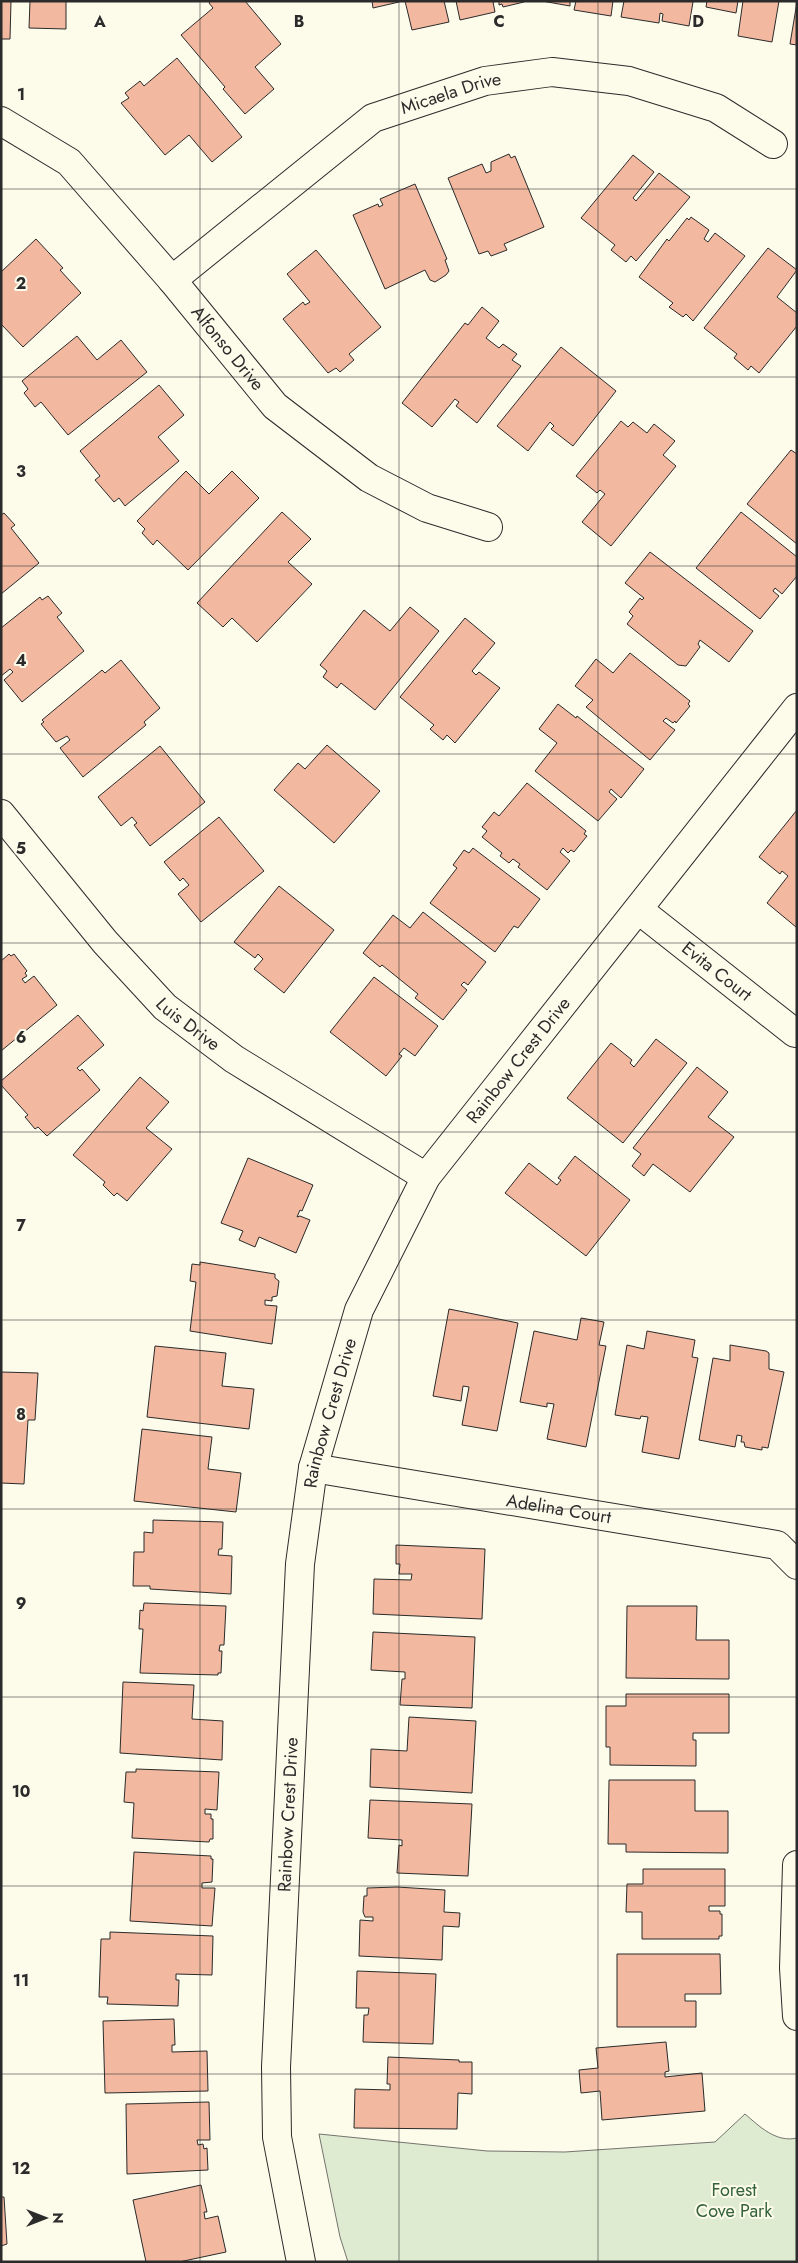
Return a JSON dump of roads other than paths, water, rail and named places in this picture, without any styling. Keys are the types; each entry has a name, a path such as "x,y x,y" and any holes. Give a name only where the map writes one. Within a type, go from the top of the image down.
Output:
{"street":[{"name":"Micaela Drive","path":"172,280 373,118 485,81 552,72 629,81 716,108 773,144"},
{"name":"Alfonso Drive","path":"1,121 69,162 172,280 275,406 368,478 428,508 488,527"},
{"name":"Rainbow Crest Drive","path":"301,2262 276,2137 276,2067 300,1564 312,1468 359,1310 426,1176 639,910 797,708"},
{"name":"Luis Drive","path":"1,814 105,942 165,1007 234,1059 426,1176"},
{"name":"Evita Court","path":"639,910 795,1033"},
{"name":"Adelina Court","path":"312,1468 777,1545 797,1565"},
{"path":"797,1865 794,1968 797,2016"}],"park label":[{"name":"Forest Cove Park","path":"734,2200"}]}
